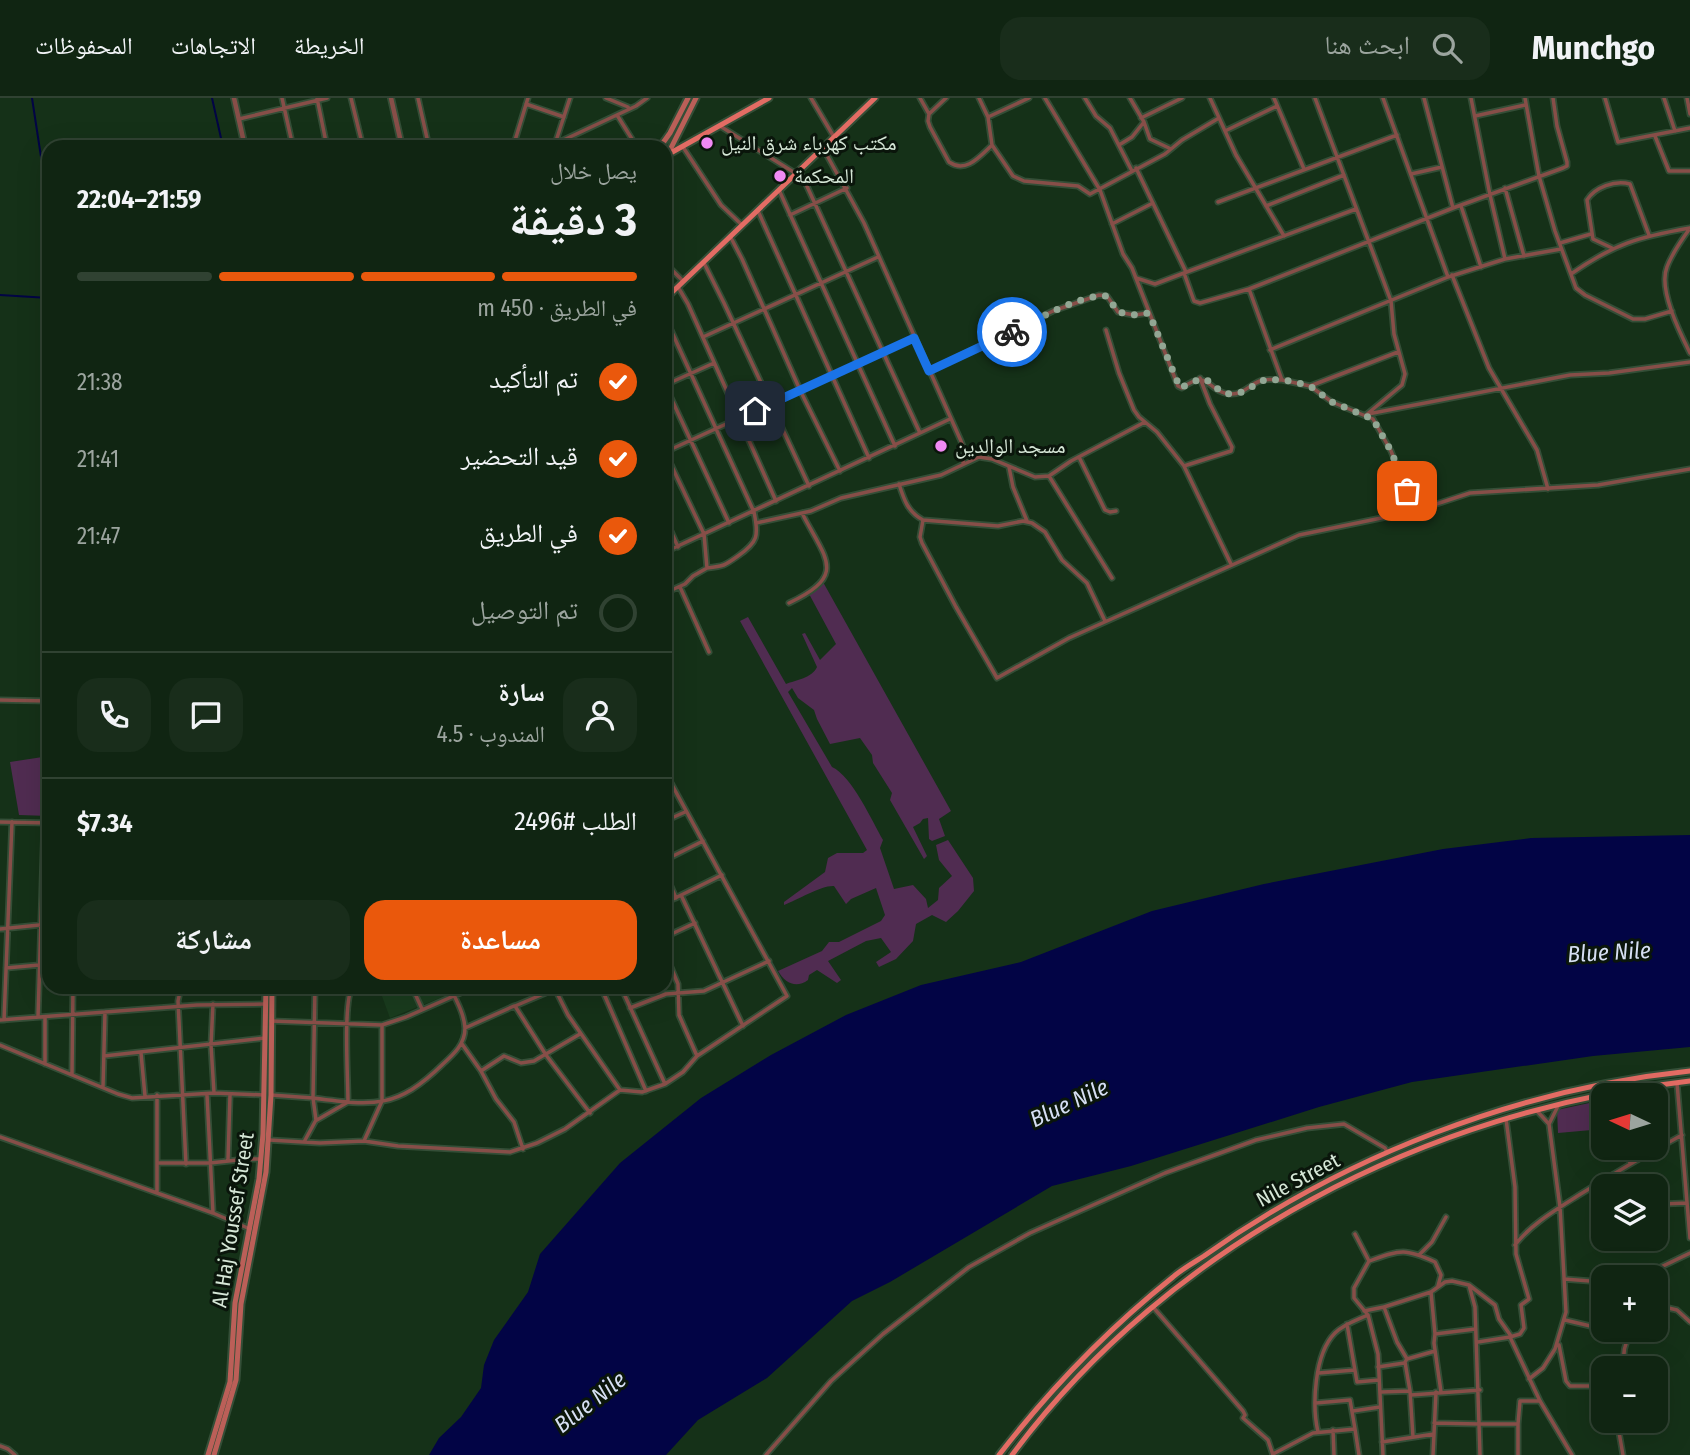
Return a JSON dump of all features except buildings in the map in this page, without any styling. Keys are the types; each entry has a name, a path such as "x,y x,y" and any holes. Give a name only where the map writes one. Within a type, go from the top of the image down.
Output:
{"main road":[{"path":"665,140 688,98"},
{"path":"672,145 696,98"},
{"path":"672,153 769,98"},
{"path":"672,292 875,98"},
{"name":"Al Haj Youssef Street","path":"214,1455 236,1380 240,1316 262,1200 269,1140 266,994"},
{"name":"Al Haj Youssef Street","path":"208,1455 230,1382 235,1303 262,1159 268,1095 272,994"},
{"name":"Nile Street","path":"999,1455 1051,1391 1142,1302 1178,1273 1258,1218 1354,1167 1459,1125 1547,1098 1622,1081 1690,1072"},
{"name":"Nile Street","path":"1668,1085 1690,1081"},
{"name":"Nile Street","path":"1012,1455 1058,1398 1095,1359 1186,1281 1264,1227 1358,1177 1425,1147 1506,1119 1591,1099"},
{"path":"1354,1167 1354,1174 1358,1177"},
{"path":"1339,1174 1343,1180 1342,1185"},
{"path":"1191,1264 1192,1270 1197,1273"},
{"path":"1178,1273 1186,1281"}],"street":[{"path":"234,98 244,140"},
{"path":"282,98 291,140"},
{"path":"239,118 327,98"},
{"path":"351,98 360,140"},
{"path":"391,98 400,140"},
{"path":"418,98 427,140"},
{"path":"515,140 528,98"},
{"path":"556,140 570,98"},
{"path":"606,98 628,107"},
{"path":"564,140 628,107 636,106 647,98"},
{"path":"811,98 834,137"},
{"path":"920,98 929,114 930,127 949,162 954,166 966,166 992,145"},
{"path":"929,114 946,98"},
{"path":"979,98 988,117 992,145 1017,180 1078,186 1090,194 1171,149 1219,118"},
{"path":"988,117 1029,98"},
{"path":"1045,98 1100,190 1123,254 1136,278 1178,386 1182,388 1190,382 1207,380 1223,393 1230,394 1242,392 1261,380 1282,380 1310,386 1332,402 1366,415 1373,419 1387,443 1415,510"},
{"path":"1085,98 1096,116 1110,128 1153,203 1196,303 1249,289 1453,208 1563,168 1567,164 1553,98"},
{"path":"1130,98 1150,139 1171,149"},
{"path":"1119,145 1132,138 1143,120 1182,98"},
{"path":"1210,98 1255,188 1284,236"},
{"path":"1274,98 1304,169"},
{"path":"1315,98 1391,300 1398,352 1404,368 1404,382 1366,415"},
{"path":"1383,98 1427,219 1484,359 1536,450 1548,489"},
{"path":"1424,98 1453,208"},
{"path":"1471,98 1505,260"},
{"path":"1525,98 1539,176 1561,249 1580,292 1623,316 1639,320 1672,311"},
{"path":"1605,98 1618,142 1690,128"},
{"path":"1664,98 1675,131"},
{"path":"1687,98 1690,114"},
{"path":"317,99 326,140"},
{"path":"526,104 564,117"},
{"path":"1475,116 1525,105"},
{"path":"1225,131 1278,106"},
{"path":"617,115 633,140"},
{"path":"719,125 798,171 920,433"},
{"path":"1218,202 1397,135"},
{"path":"1655,136 1668,171 1690,171"},
{"path":"683,147 721,205 742,225"},
{"path":"823,148 847,188 964,449 963,464"},
{"path":"1411,174 1442,166"},
{"path":"1266,206 1344,175"},
{"path":"1612,248 1595,241 1591,234 1586,203 1589,197 1602,187 1626,183 1632,186 1649,235"},
{"path":"790,215 847,188"},
{"path":"1505,188 1524,256"},
{"path":"779,190 895,446"},
{"path":"1112,224 1153,203"},
{"path":"1461,205 1481,267"},
{"path":"1136,278 1155,284 1356,209"},
{"path":"758,210 869,458"},
{"path":"1571,274 1612,248 1649,235 1690,228"},
{"path":"1690,228 1665,270 1672,311 1690,353"},
{"path":"1559,243 1591,234"},
{"path":"730,236 840,471"},
{"path":"1270,350 1450,276 1505,260 1561,249"},
{"path":"703,337 878,257"},
{"path":"703,262 809,486"},
{"path":"672,270 683,281"},
{"path":"678,286 776,501"},
{"path":"1249,289 1282,380"},
{"path":"929,371 1054,311 1099,295 1107,296 1118,312 1133,315 1149,313"},
{"path":"1106,330 1127,394 1139,417 1157,432 1184,466 1231,564"},
{"path":"672,333 754,512 757,537 751,547 728,565 707,568 672,590"},
{"path":"672,449 914,338"},
{"path":"1310,386 1398,352"},
{"path":"1366,415 1570,375 1609,373 1690,362"},
{"path":"672,382 715,363"},
{"path":"1184,466 1231,451 1232,447 1200,379"},
{"path":"672,401 729,523"},
{"path":"672,549 950,419"},
{"path":"756,523 802,513 841,498 941,475 986,457 1035,477 1049,476 1145,422"},
{"path":"1079,457 1105,510 1116,511"},
{"path":"1009,466 1013,487 1027,521 1045,532 1062,560 1087,583 1105,621"},
{"path":"672,467 704,534 707,568"},
{"path":"923,520 920,537 922,543 997,678 1105,621 1299,535 1415,510 1470,493 1598,485 1690,469"},
{"path":"1049,476 1112,578"},
{"path":"899,484 906,505 914,515 923,520 998,526 1027,521"},
{"path":"789,603 821,586 827,572 826,560 802,513"},
{"path":"672,534 678,547"},
{"path":"680,587 709,652"},
{"path":"0,700 42,701"},
{"path":"269,1140 303,1143 364,1141 398,1146 504,1152 523,1149 552,1136 590,1113 620,1090 646,1091 665,1084 683,1072 697,1056 787,996 672,787"},
{"path":"672,818 686,812"},
{"path":"0,822 42,823"},
{"path":"12,822 2,1020 179,1006 265,1004"},
{"path":"672,857 704,841"},
{"path":"672,900 722,875"},
{"path":"672,889 676,898"},
{"path":"681,895 743,1026"},
{"path":"38,1017 42,908"},
{"path":"672,934 695,923"},
{"path":"0,929 41,925"},
{"path":"672,994 704,991 769,961"},
{"path":"6,968 39,965"},
{"path":"672,968 677,978 679,1015 697,1056"},
{"path":"0,979 6,978"},
{"path":"72,1074 73,994"},
{"path":"180,994 186,1164"},
{"path":"315,994 313,1098 316,1121"},
{"path":"348,1102 350,994"},
{"path":"415,994 422,1010"},
{"path":"271,1021 382,1025 458,994"},
{"path":"465,1028 542,994"},
{"path":"558,994 580,1034 620,1090"},
{"path":"604,994 646,1091"},
{"path":"624,994 665,1084"},
{"path":"630,1008 670,994"},
{"path":"0,1045 124,1096 214,1093 348,1102 382,1101 411,1091 446,1062 462,1044 465,1028 463,1015 454,996"},
{"path":"213,1004 211,1045 214,1093"},
{"path":"515,1006 590,1113"},
{"path":"103,1087 104,1012"},
{"path":"45,1016 45,1064"},
{"path":"364,1141 382,1101 382,1025"},
{"path":"481,1071 501,1056 521,1063 547,1055 580,1034"},
{"path":"104,1056 265,1038"},
{"path":"462,1044 496,1099 514,1122 523,1149"},
{"path":"141,1053 145,1096"},
{"path":"1677,1083 1688,1178 1690,1238"},
{"path":"157,1095 157,1193"},
{"path":"207,1095 213,1213"},
{"path":"228,1160 230,1095"},
{"path":"303,1143 316,1121 348,1102"},
{"path":"1549,1125 1558,1105"},
{"path":"1529,1379 1547,1363 1558,1343 1565,1320 1560,1207 1549,1125 1537,1110"},
{"path":"1478,1342 1520,1334 1524,1328 1521,1305 1529,1299 1517,1262 1516,1197 1506,1119"},
{"path":"766,1455 831,1381 883,1335 969,1267 1042,1227 1165,1173 1256,1140 1307,1128 1343,1124 1385,1148 1387,1152"},
{"path":"1515,1245 1527,1232 1560,1207 1630,1163 1682,1135"},
{"path":"0,1137 213,1213 250,1229"},
{"path":"158,1163 262,1159"},
{"path":"1668,1204 1687,1203"},
{"path":"1419,1255 1433,1242 1446,1217"},
{"path":"1355,1234 1369,1261"},
{"path":"1383,1455 1378,1367 1366,1313 1354,1298 1354,1288 1369,1261 1397,1251 1419,1255 1435,1262 1441,1276 1437,1288"},
{"path":"1665,1265 1690,1253"},
{"path":"1564,1279 1591,1281"},
{"path":"1318,1432 1313,1395 1332,1335 1366,1313 1431,1292 1448,1281 1469,1285 1494,1305 1540,1401 1572,1455"},
{"path":"1469,1285 1475,1307 1478,1342 1480,1455"},
{"path":"1431,1292 1438,1392 1433,1455"},
{"path":"1153,1307 1244,1411 1243,1418 1268,1440 1273,1454 1300,1438 1318,1432 1355,1429"},
{"path":"1384,1307 1406,1361 1413,1437"},
{"path":"1668,1308 1677,1310 1690,1322"},
{"path":"1565,1320 1591,1326"},
{"path":"1348,1324 1357,1382 1379,1380"},
{"path":"1436,1334 1476,1329"},
{"path":"1558,1343 1566,1381 1573,1387 1591,1386"},
{"path":"1378,1367 1436,1351"},
{"path":"1319,1373 1355,1370"},
{"path":"1381,1392 1479,1390"},
{"path":"1316,1403 1349,1399 1359,1455"},
{"path":"1518,1455 1517,1423 1520,1401 1540,1401"},
{"path":"1353,1411 1380,1407"},
{"path":"1434,1423 1517,1423"},
{"path":"1333,1430 1334,1455"},
{"path":"1619,1433 1623,1455"},
{"path":"1382,1442 1434,1434"},
{"path":"0,1446 15,1455"}],"shaded area":[{"path":"823,582 951,811 939,819 945,836 932,841 929,839 928,818 913,827 927,856 924,859 890,800 892,793 873,763 872,755 860,738 830,744 814,710 798,698 792,688 788,692 832,767 854,789 883,840 880,848 894,889 913,885 926,899 928,908 938,900 939,888 952,876 939,860 936,845 948,840 973,878 974,891 946,922 932,915 916,924 913,941 896,959 879,967 876,962 891,952 881,938 866,941 828,961 841,980 837,983 817,970 809,975 804,983 795,984 784,979 778,971 822,951 829,942 839,942 881,921 885,915 876,888 846,904 834,886 829,886 784,905 784,902 825,872 828,858 837,853 863,853 867,850 740,621 748,617 786,684 808,676 817,667 802,634 805,633 820,660 836,644 808,592"},
{"path":"42,757 42,816 19,815 10,762"},
{"path":"381,994 450,994 390,1018"},
{"path":"1591,1103 1591,1130 1558,1133 1557,1110"}],"water":[{"name":"Blue Nile","path":"1690,835 1690,1047 1593,1056 1412,1082 1319,1107 1131,1166 1052,1186 890,1282 852,1301 767,1378 698,1420 666,1455 429,1455 439,1438 461,1417 481,1388 484,1365 494,1340 528,1292 540,1254 620,1163 701,1098 771,1055 846,1015 921,985 1021,962 1152,911 1264,884 1443,849 1531,838"}],"waterway":[{"path":"32,98 42,163"},
{"path":"212,98 221,140"},
{"path":"0,295 42,298"},
{"path":"698,829 787,991"}],"way so far":[{"path":"1012,332 1058,309 1099,295 1107,296 1118,312 1133,315 1149,313 1180,388 1200,379 1207,380 1223,393 1236,394 1261,380 1291,381 1310,386 1332,402 1370,416 1391,451 1407,491"}],"place":[{"name":"مكتب كهرباء شرق النيل","path":"707,143"},
{"name":"المحكمة","path":"780,176"},
{"name":"مسجد الوالدين","path":"941,446"}],"route":[{"path":"755,411 914,338 929,371 1012,332"}]}
